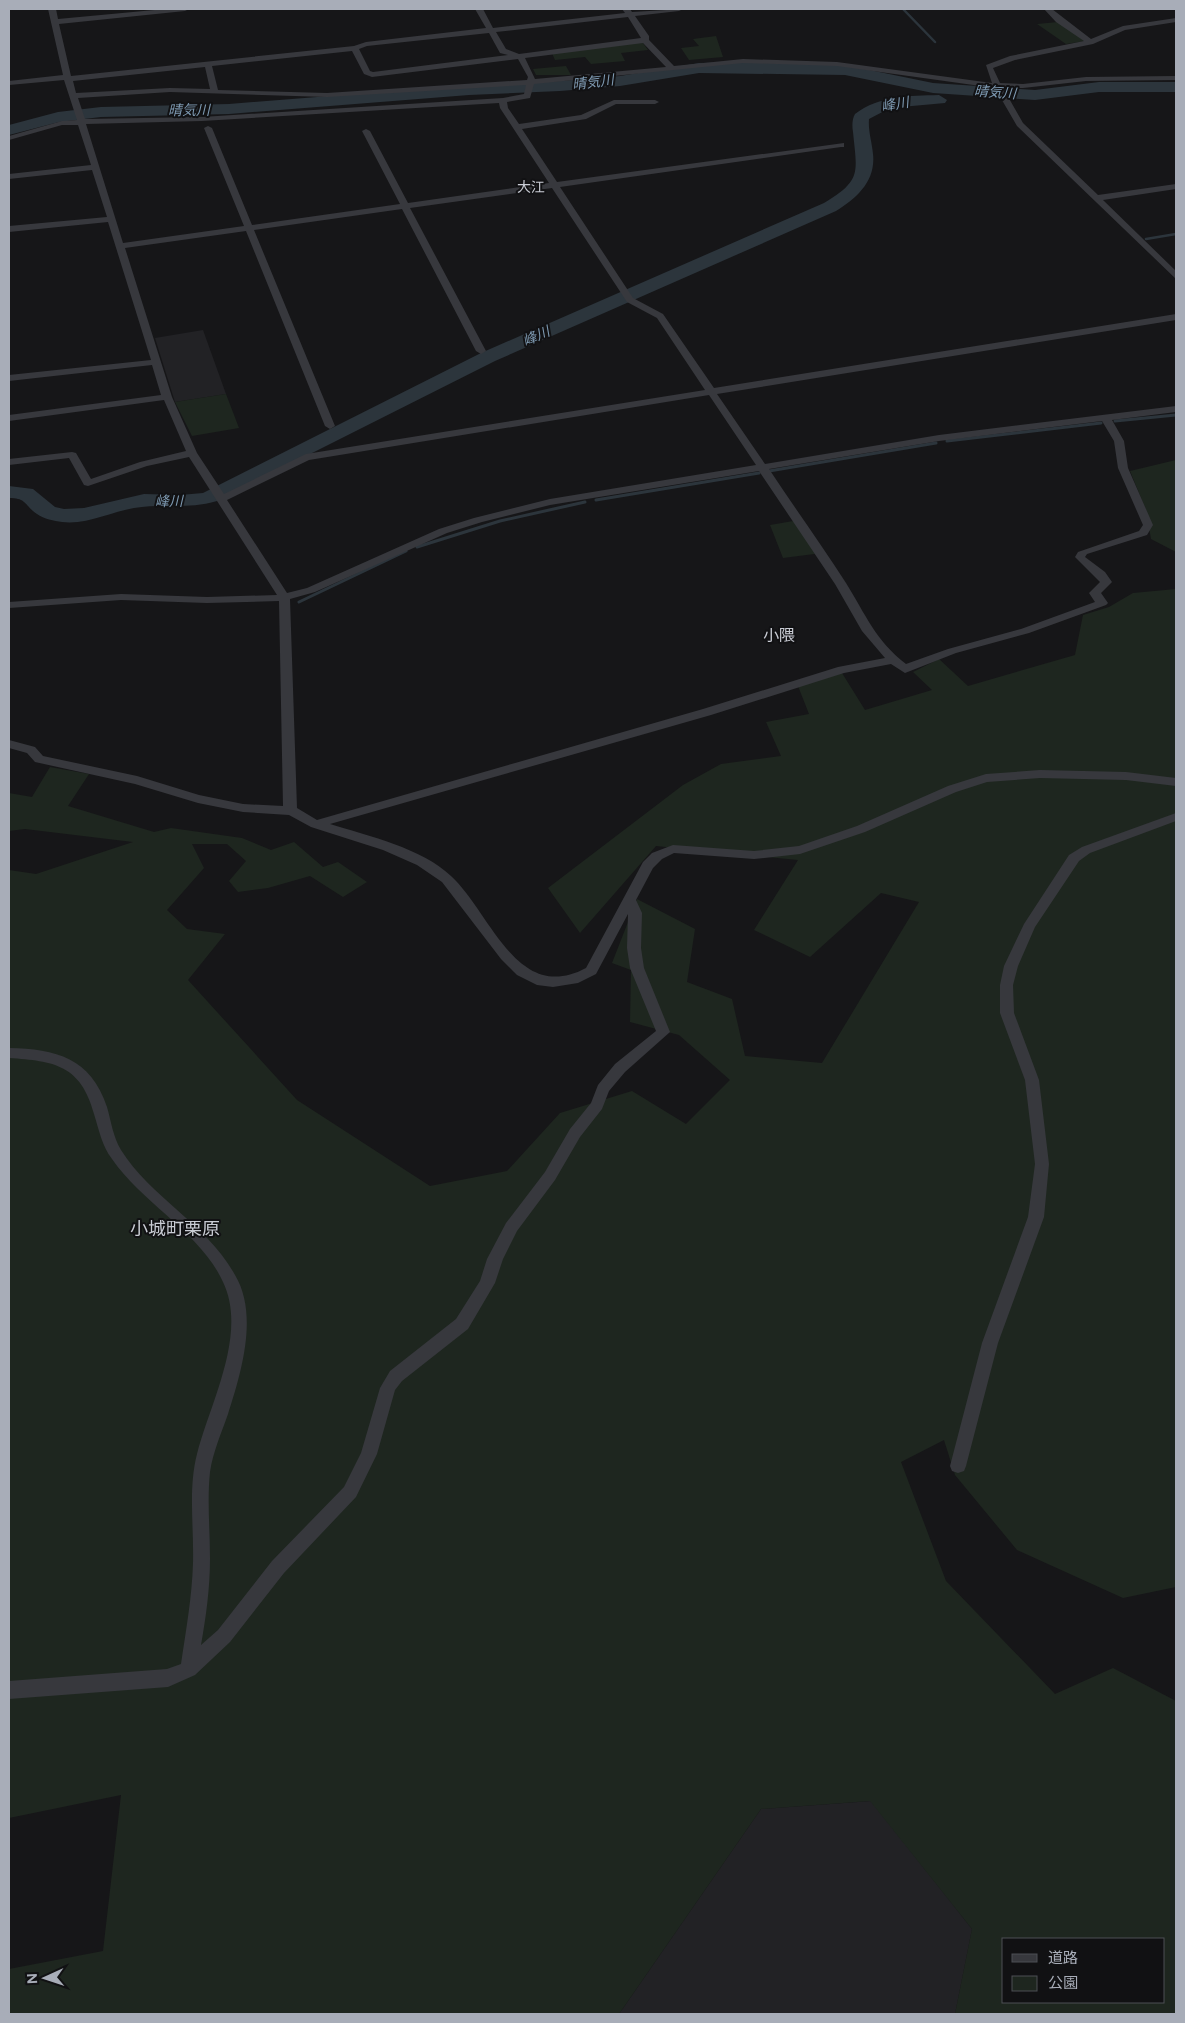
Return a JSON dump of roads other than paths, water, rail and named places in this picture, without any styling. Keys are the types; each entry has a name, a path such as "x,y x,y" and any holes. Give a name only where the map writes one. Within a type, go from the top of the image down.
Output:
{"street":[{"path":"52,9 77,110 167,397 192,453 284,598 289,805 292,811"},
{"path":"55,22 185,9"},
{"path":"9,138 62,124 81,122 212,119 503,100 527,96 532,77 521,56 503,51 479,9"},
{"path":"9,83 355,48 366,44 492,30 628,11 679,9"},
{"path":"1048,9 1059,20 1090,42"},
{"path":"628,11 645,36 645,40 671,68"},
{"path":"1176,20 1123,28 1090,42 994,64 989,67 1020,124 1176,276"},
{"path":"355,48 367,72 372,75 645,40"},
{"path":"73,96 134,91 309,95 530,82 721,62 790,61 852,66 949,81 1000,86 1047,84 1086,79 1176,78"},
{"path":"208,64 216,89 215,92"},
{"path":"503,100 504,108 623,291 630,300 660,316 841,584 863,627 892,660 905,670 952,651 1025,631 1102,603 1095,593 1106,582 1104,576 1084,564 1080,556 1084,552 1143,533 1148,525 1123,468 1119,441 1106,419"},
{"path":"517,126 583,117 599,112 614,102 655,102"},
{"path":"208,128 330,426"},
{"path":"366,132 481,351"},
{"path":"119,246 841,145"},
{"path":"9,177 95,167"},
{"path":"1097,198 1176,186"},
{"path":"9,230 111,219"},
{"path":"222,499 306,457 1176,317"},
{"path":"9,378 155,362"},
{"path":"9,418 167,397"},
{"path":"9,605 121,597 207,600 284,598 311,590 409,545 478,520 550,502 939,438 1176,409"},
{"path":"9,462 72,455 88,483 144,464 192,453"},
{"path":"315,824 697,714 842,670 892,660"},
{"path":"9,744 31,750 40,760 137,780 198,799 243,808 292,811 315,824 387,846 428,866 447,879 506,956 522,972 537,980 565,982 591,971 648,865 657,856 673,850 754,855 800,850 861,829 952,789 986,778 1040,774 1126,776 1176,782"},
{"path":"958,1466 990,1343 1036,1217 1041,1179 1042,1164 1031,1077 1006,1006 1013,961 1024,932 1074,858 1086,850 1176,817"},
{"path":"9,1690 168,1678 189,1669 224,1636 278,1567 350,1492 369,1454 380,1423 384,1402 396,1376 462,1324 487,1283 494,1258 511,1226 550,1176 575,1132 597,1105 603,1089 620,1068 663,1032 637,968 634,948 635,913 628,900"},
{"path":"9,1053 58,1058 77,1070 96,1096 109,1140 116,1154 131,1173 207,1248 222,1266 236,1295 238,1316 235,1347 221,1409 206,1454 200,1486 201,1576 189,1669"}],"waterway":[{"path":"903,9 935,42"},
{"name":"晴気川","path":"9,130 58,117 101,112 229,109 469,90 560,86 620,81 699,68 747,67 845,70 933,88 1035,95 1099,87 1176,87"},
{"name":"峰川","path":"9,492 26,493 42,508 54,514 64,516 74,516 134,502 180,502 210,497 488,357 830,207 851,192 864,173 865,156 861,132 861,117 878,106 897,102 939,100"},
{"path":"1146,239 1176,234"},
{"path":"1115,421 1176,415"},
{"path":"947,441 1101,423"},
{"path":"769,471 936,443"},
{"path":"596,500 759,473"},
{"path":"417,547 500,521 585,502"},
{"path":"299,602 406,551"}],"district":[{"name":"大江","path":"531,187"},
{"name":"小隈","path":"779,635"},
{"name":"小城町栗原","path":"175,1229"}]}
